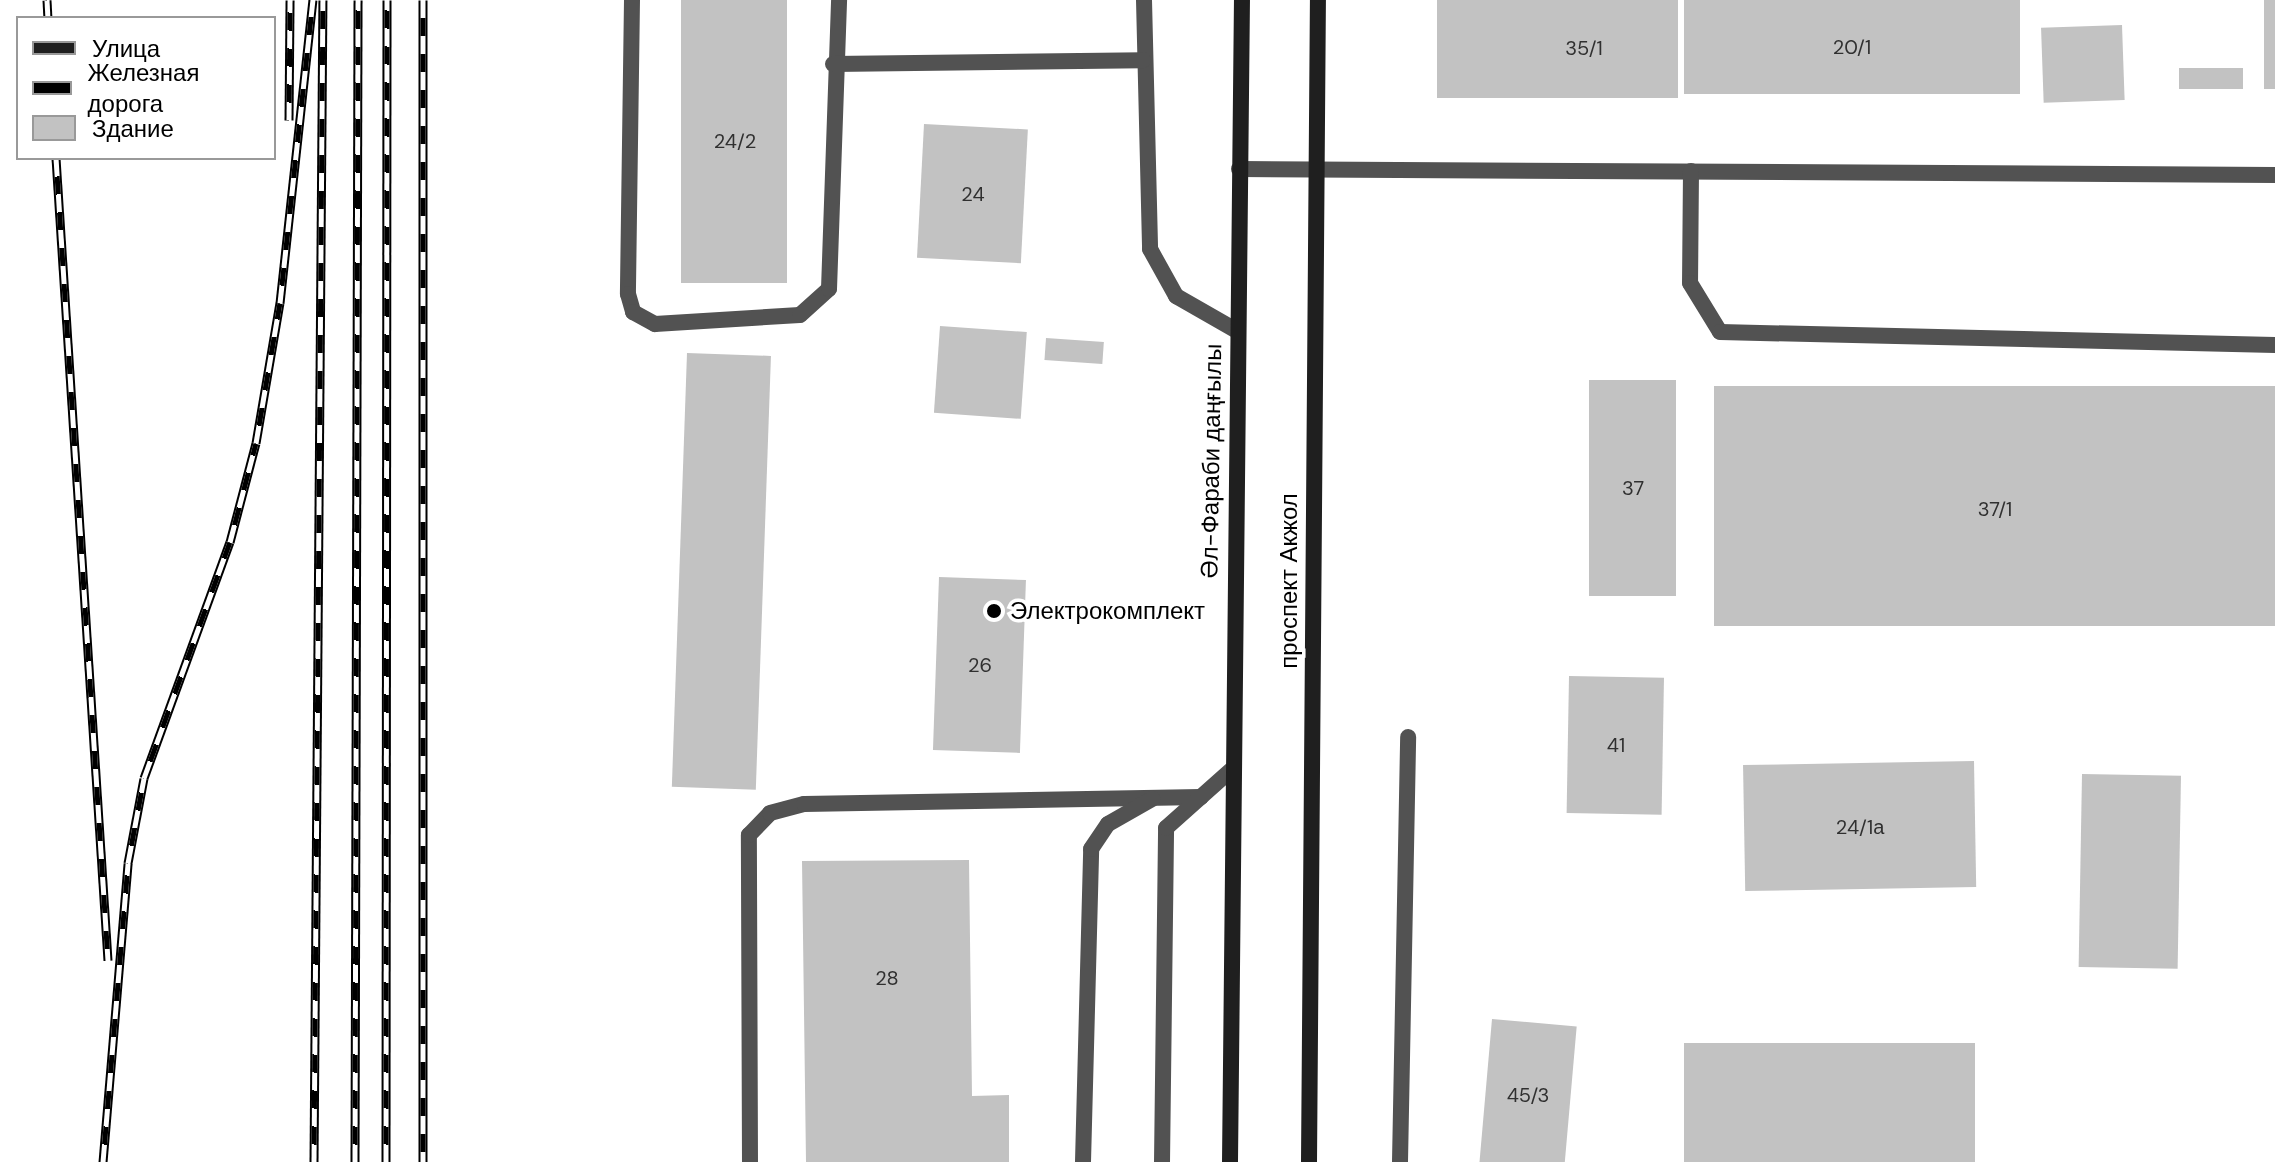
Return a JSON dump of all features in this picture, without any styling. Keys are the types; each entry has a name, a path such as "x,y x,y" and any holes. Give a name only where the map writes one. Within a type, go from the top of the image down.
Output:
{"main road":[{"name":"Әл-Фараби даңғылы","path":"1230,1162 1231,770 1242,0"},
{"name":"проспект Акжол","path":"1309,1162 1318,0"}],"lane":[{"path":"632,0 628,294 633,312 655,324 800,315 829,289 833,64 839,0"},
{"path":"1144,0 1143,60 1150,249 1176,296 1237,331"},
{"path":"833,64 1143,60"},
{"path":"1239,169 2275,175"},
{"path":"1691,171 1690,283 1720,332 2275,345"},
{"path":"1400,1162 1408,737"},
{"path":"1162,1162 1166,828 1231,770"},
{"path":"750,1162 749,835 770,813 804,804 1201,797"},
{"path":"1083,1162 1091,849 1108,824 1153,798"}],"building":[{"path":"681,0 787,0 787,283 681,283"},
{"path":"1437,0 1678,0 1678,98 1437,98"},
{"path":"1684,0 2020,0 2020,94 1684,94"},
{"path":"2264,0 2275,0 2275,89 2264,89"},
{"path":"2122,25 2125,100 2044,103 2041,28"},
{"path":"2179,68 2243,68 2243,89 2179,89"},
{"path":"924,124 1028,129 1021,263 917,258"},
{"path":"940,326 1027,332 1021,419 934,413"},
{"path":"1046,338 1104,342 1102,364 1044,360"},
{"path":"687,353 771,356 756,790 672,787"},
{"path":"1589,380 1676,380 1676,596 1589,596"},
{"path":"1714,386 2275,386 2275,626 1714,626"},
{"path":"939,577 1026,580 1020,753 933,750"},
{"path":"1569,676 1664,678 1662,815 1567,813"},
{"path":"1974,761 1976,887 1745,891 1743,765"},
{"path":"2082,774 2181,776 2178,969 2079,967"},
{"path":"969,860 972,1096 1009,1095 1009,1162 806,1162 802,861"},
{"path":"1492,1019 1577,1026 1565,1162 1479,1162"},
{"path":"1684,1043 1975,1043 1975,1162 1684,1162"}],"railway":[{"path":"47,0 48,16"},
{"path":"289,120 290,0"},
{"path":"103,1162 128,863 144,778 230,542 256,443 280,303 313,0"},
{"path":"314,1162 323,0"},
{"path":"355,1162 358,0"},
{"path":"386,1162 387,0"},
{"path":"423,0 423,1162"},
{"path":"56,160 108,960"}],"place":[{"name":"Электрокомплект","path":"994,611"}]}
